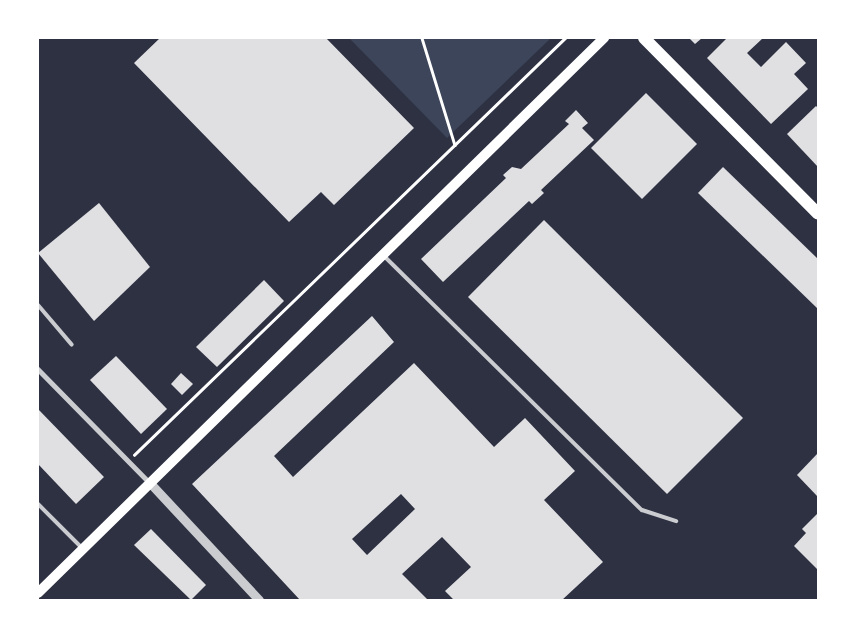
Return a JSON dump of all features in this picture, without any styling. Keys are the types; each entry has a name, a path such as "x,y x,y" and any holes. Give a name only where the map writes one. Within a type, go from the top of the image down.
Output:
{"main road":[{"path":"38,593 604,38"},
{"path":"644,38 818,214"}],"street":[{"path":"38,368 150,483 259,600"}],"lane":[{"path":"383,255 642,510 676,521"},
{"path":"38,305 72,345"},
{"path":"38,504 83,549"}],"path":[{"path":"422,38 455,145"},
{"path":"128,461 565,38"}],"shaded area":[{"path":"349,38 551,38 447,138"}],"building":[{"path":"160,38 326,38 414,128 334,205 321,192 289,222 134,63"},
{"path":"689,38 702,38 695,44"},
{"path":"727,38 763,38 747,53 761,67 786,42 806,63 794,74 808,89 771,124 707,58"},
{"path":"646,93 697,144 642,199 591,148"},
{"path":"816,106 818,108 818,167 787,134"},
{"path":"576,110 588,123 582,128 594,140 541,190 544,193 532,204 529,201 443,282 421,259 506,178 503,175 512,167 521,169 569,124 565,121"},
{"path":"723,167 818,259 818,309 698,193"},
{"path":"99,203 150,267 94,321 38,253"},
{"path":"544,220 743,418 667,494 468,297"},
{"path":"264,280 284,301 217,367 196,347"},
{"path":"372,316 394,342 274,456 293,477 414,363 494,447 525,418 575,471 544,500 603,562 562,600 454,600 445,591 471,567 442,537 402,574 428,600 300,600 192,484","holes":["401,494 415,509 367,555 352,539"]},
{"path":"116,356 167,409 141,434 90,380"},
{"path":"181,373 193,384 182,395 171,384"},
{"path":"38,409 104,477 76,504 38,464"},
{"path":"818,453 818,497 797,475"},
{"path":"818,513 818,570 794,546 806,533 802,529"},
{"path":"151,529 206,585 191,600 134,545"}]}
